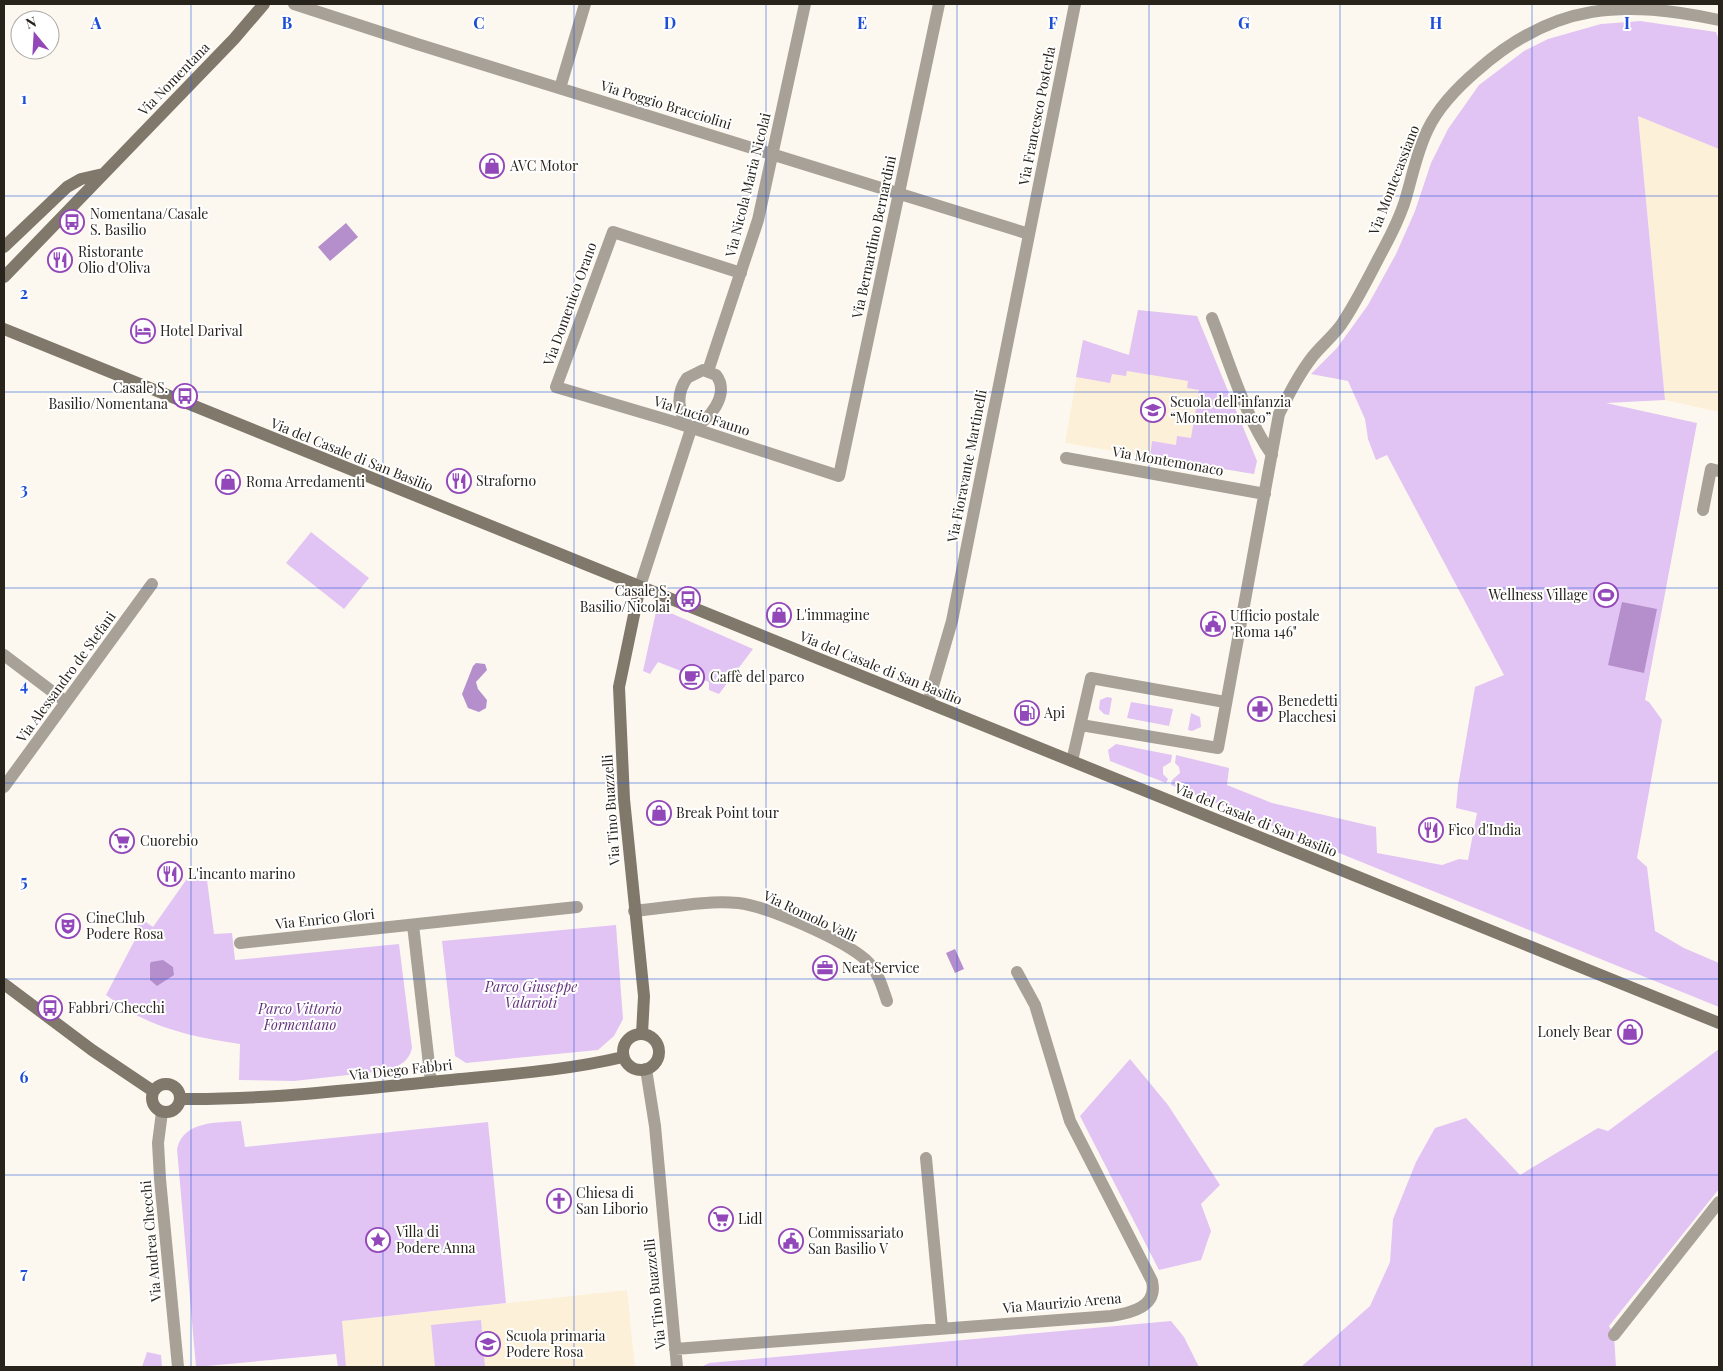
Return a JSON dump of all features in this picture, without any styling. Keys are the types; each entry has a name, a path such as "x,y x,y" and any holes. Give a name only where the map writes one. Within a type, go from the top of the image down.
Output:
{"street":[{"name":"Via Nomentana","path":"4,277 234,39 264,4"},
{"name":"Via Poggio Bracciolini","path":"294,4 1029,234"},
{"path":"560,88 585,4"},
{"name":"Via Nicola Maria Nicolai","path":"708,371 758,220 806,4"},
{"name":"Via Bernardino Bernardini","path":"839,476 939,4"},
{"name":"Via Francesco Posterla","path":"1029,234 1074,4"},
{"name":"Via Montecassiano","path":"1081,725 1218,748 1224,702 1279,414 1294,383 1315,354 1340,326 1362,289 1403,206 1416,160 1429,127 1461,84 1497,53 1540,27 1579,14 1614,6 1669,10 1719,20"},
{"path":"4,248 67,187 81,179 103,174"},
{"name":"Via Domenico Orano","path":"556,387 613,232 741,273"},
{"name":"Via Fioravante Martinelli","path":"928,703 952,621 1029,234"},
{"path":"1212,318 1243,397 1264,444 1272,455"},
{"name":"Via del Casale di San Basilio","path":"6,331 1719,1022"},
{"path":"640,586 691,429 706,421 720,393 719,378 708,371 691,374 682,389 680,410 684,421 691,429"},
{"name":"Via Lucio Fauno","path":"556,387 839,476"},
{"name":"Via Montemonaco","path":"1066,458 1265,494"},
{"path":"1703,510 1711,469 1719,470"},
{"name":"Via Alessandro de Stefani","path":"4,787 152,584"},
{"name":"Via Tino Buazzelli","path":"640,586 619,687 624,799 644,996 642,1034"},
{"path":"4,654 66,702"},
{"path":"1072,761 1091,678 1224,702"},
{"name":"Via Romolo Valli","path":"634,911 734,903 764,909 825,936 861,956 874,970 887,1001"},
{"name":"Via Enrico Glori","path":"240,943 577,907"},
{"path":"413,925 431,1082"},
{"name":"Via Maurizio Arena","path":"675,1349 1120,1314 1140,1309 1153,1295 1153,1285 1149,1274 1070,1121 1035,1005 1017,972"},
{"path":"4,984 92,1050 153,1091"},
{"path":"642,1034 650,1037 658,1048 656,1063 646,1069 636,1069 629,1066 623,1057 626,1042 634,1036 642,1034"},
{"name":"Via Diego Fabbri","path":"180,1099 253,1099 537,1071 623,1057"},
{"name":"Via Tino Buazzelli","path":"646,1069 655,1126 677,1367"},
{"path":"161,1085 171,1085 177,1089 180,1099 176,1109 162,1112 152,1104 153,1091 161,1085"},
{"name":"Via Andrea Checchi","path":"162,1112 158,1143 178,1367"},
{"path":"926,1158 942,1328"},
{"path":"1614,1335 1719,1202"}],"shaded area":[{"path":"1638,115 1719,149 1719,412 1665,400"},
{"path":"346,223 358,237 330,261 318,247"},
{"name":"Scuola dell’infanzia “Montemonaco”","path":"1138,310 1197,316 1257,461 1254,474 1065,443 1083,340 1128,355"},
{"path":"1622,602 1657,609 1644,673 1608,665"},
{"path":"476,663 485,664 487,670 476,682 478,689 487,700 486,708 479,712 468,708 462,694"},
{"path":"955,949 964,969 955,973 946,953"},
{"path":"163,960 173,967 174,975 157,986 150,980 150,964 151,962"},
{"name":"Scuola primaria Podere Rosa","path":"627,1290 635,1367 346,1367 341,1321"}],"green space":[{"path":"1640,21 1716,32 1719,40 1719,149 1638,116 1665,400 1606,403 1697,423 1645,700 1649,702 1662,720 1637,858 1647,867 1655,931 1684,948 1719,963 1719,1007 1171,785 1172,780 1180,773 1179,767 1175,763 1176,755 1229,768 1227,785 1272,803 1376,827 1377,853 1442,865 1459,859 1468,860 1477,813 1456,808 1475,687 1504,675 1387,455 1376,460 1368,439 1365,419 1348,381 1311,374 1337,348 1368,305 1396,254 1415,211 1431,163 1448,129 1479,85 1524,51 1548,39 1601,24"},
{"path":"1138,310 1197,316 1257,461 1254,474 1150,457 1152,441 1176,445 1177,436 1191,438 1199,390 1187,388 1188,381 1127,371 1126,376 1112,374 1110,383 1076,377 1083,340 1129,355"},
{"path":"311,532 369,578 344,609 286,563"},
{"path":"657,607 753,649 719,694 709,690 709,682 658,662 650,674 643,671"},
{"path":"1107,697 1112,698 1109,715 1104,714 1099,709 1100,700"},
{"path":"1131,702 1173,709 1169,726 1127,718"},
{"path":"1191,713 1200,717 1201,727 1192,731 1188,730"},
{"path":"1116,744 1172,755 1171,762 1163,767 1163,774 1168,779 1166,783 1110,761 1108,750"},
{"name":"Parco Vittorio Formentano","path":"191,873 207,880 214,934 232,933 235,960 399,944 412,1048 406,1060 398,1066 384,1071 294,1081 239,1080 240,1044 175,1031 150,1022 106,995 138,934 137,916 153,927"},
{"name":"Parco Giuseppe Valarioti","path":"616,925 623,1019 614,1036 598,1050 466,1063 455,1056 442,941"},
{"path":"1719,1049 1719,1189 1609,1326 1614,1335 1616,1367 1301,1367 1370,1306 1390,1262 1393,1219 1416,1162 1435,1128 1466,1118 1520,1175 1598,1128 1608,1131"},
{"path":"1130,1059 1168,1105 1220,1185 1201,1204 1211,1231 1201,1260 1159,1270 1080,1116"},
{"path":"241,1121 245,1147 488,1122 506,1303 342,1321 346,1367 338,1367 336,1354 196,1367 177,1149 181,1140 194,1128 212,1123"},
{"path":"481,1320 485,1367 435,1367 431,1325"},
{"path":"1171,1321 1184,1337 1199,1367 701,1367 709,1363"},
{"path":"147,1352 161,1355 162,1367 142,1367"}],"place":[{"name":"AVC Motor","path":"492,166"},
{"name":"Nomentana/Casale S. Basilio","path":"72,222"},
{"name":"Ristorante Olio d'Oliva","path":"60,260"},
{"name":"Hotel Darival","path":"143,331"},
{"name":"Casale S. Basilio/Nomentana","path":"185,396"},
{"name":"Scuola dell’infanzia “Montemonaco”","path":"1153,410"},
{"name":"Straforno","path":"459,481"},
{"name":"Roma Arredamenti","path":"228,482"},
{"name":"Wellness Village","path":"1606,595"},
{"name":"Casale S. Basilio/Nicolai","path":"688,599"},
{"name":"L'immagine","path":"779,615"},
{"name":"Ufficio postale \"Roma 146\"","path":"1213,624"},
{"name":"Caffè del parco","path":"692,677"},
{"name":"Benedetti Placchesi","path":"1260,709"},
{"name":"Api","path":"1027,713"},
{"name":"Break Point tour","path":"659,813"},
{"name":"Fico d'India","path":"1431,830"},
{"name":"Cuorebio","path":"122,841"},
{"name":"L'incanto marino","path":"170,874"},
{"name":"CineClub Podere Rosa","path":"68,926"},
{"name":"Neat Service","path":"825,968"},
{"name":"Fabbri/Checchi","path":"50,1008"},
{"name":"Lonely Bear","path":"1630,1032"},
{"name":"Chiesa di San Liborio","path":"559,1201"},
{"name":"Lidl","path":"721,1219"},
{"name":"Villa di Podere Anna","path":"378,1240"},
{"name":"Commissariato San Basilio V","path":"791,1241"},
{"name":"Scuola primaria Podere Rosa","path":"488,1344"}]}
